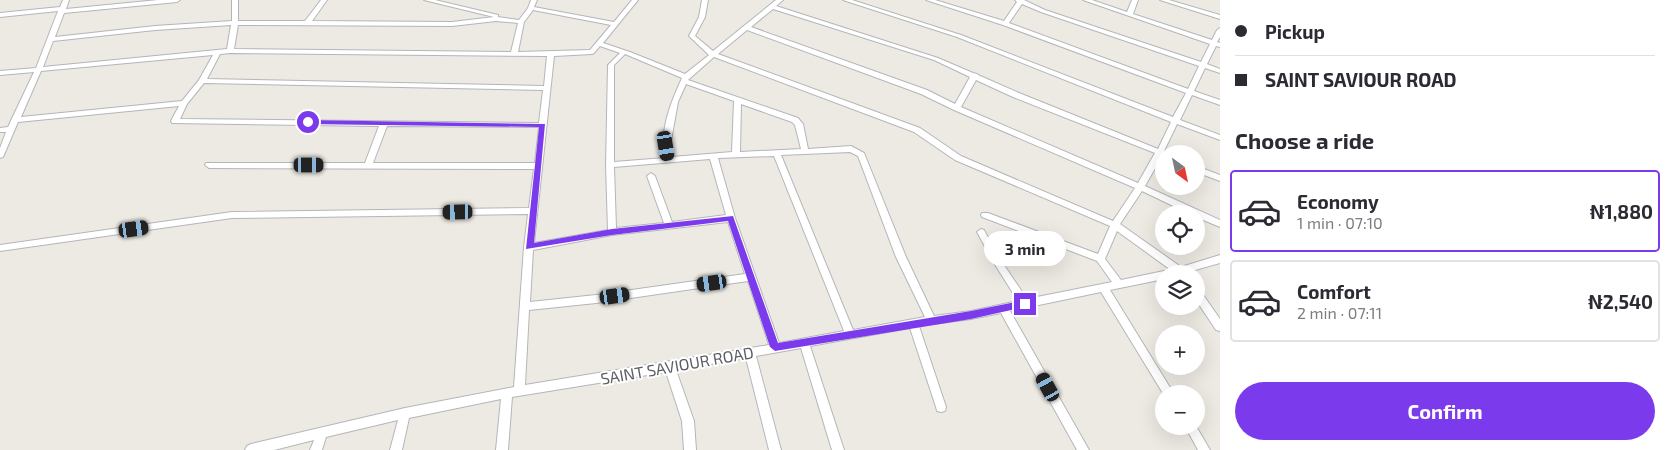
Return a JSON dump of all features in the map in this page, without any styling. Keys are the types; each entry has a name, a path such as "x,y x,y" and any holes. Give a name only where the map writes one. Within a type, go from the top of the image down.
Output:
{"street":[{"path":"0,155 5,148 11,129 66,0"},
{"path":"0,15 177,0"},
{"path":"230,51 235,23 235,0"},
{"path":"308,22 324,0"},
{"path":"426,0 521,22"},
{"path":"514,53 521,22 534,0"},
{"path":"0,73 230,51 551,54 592,52 635,0"},
{"path":"705,0 702,17 692,36 712,54 917,130 929,136 943,150 958,158 1114,225 1173,265"},
{"path":"669,160 666,146 674,102 685,79 712,54 780,0"},
{"path":"846,0 959,36 1220,138"},
{"path":"929,0 1005,24 1220,104"},
{"path":"1005,24 1020,0 1043,11 1220,71"},
{"path":"1086,0 1217,43"},
{"path":"1130,14 1135,0"},
{"path":"1163,0 1220,18"},
{"path":"772,7 936,59 1016,95 1155,150"},
{"path":"531,8 615,24"},
{"path":"50,39 155,28 235,23 452,24 496,19 521,22"},
{"path":"747,28 924,92 957,108 1140,186 1220,224"},
{"path":"1165,145 1175,120 1217,43 1220,30"},
{"path":"598,44 624,52 685,79 795,120 799,124 805,151"},
{"path":"612,232 610,165 611,66 624,52"},
{"path":"216,53 202,81 184,103 175,121 543,125"},
{"path":"520,391 529,247 551,54"},
{"path":"957,108 975,75"},
{"path":"202,81 548,88"},
{"path":"736,154 738,99"},
{"path":"16,120 184,103"},
{"path":"368,165 384,123"},
{"path":"0,130 11,129"},
{"path":"610,165 736,154 777,154 851,148 861,155 901,257 932,321"},
{"path":"777,154 850,334"},
{"path":"713,156 731,218 775,347"},
{"path":"1100,259 1114,225 1155,164"},
{"path":"210,165 538,166"},
{"path":"1205,172 1220,178"},
{"path":"652,176 669,225"},
{"path":"0,248 232,215 534,211"},
{"path":"985,215 1100,259 1119,284"},
{"path":"529,247 612,232 731,218"},
{"path":"981,232 996,261 1025,304"},
{"path":"1203,265 1220,259"},
{"path":"525,307 606,298 751,277"},
{"name":"SAINT SAVIOUR ROAD","path":"251,450 322,432 520,391 932,321 1155,277"},
{"path":"1103,287 1163,385"},
{"path":"1205,305 1220,327"},
{"path":"1004,308 1083,450"},
{"path":"913,323 941,407"},
{"path":"804,342 838,450"},
{"path":"750,353 775,450"},
{"path":"670,367 688,421 690,450"},
{"path":"502,450 507,394"},
{"path":"396,450 405,414"},
{"path":"316,450 322,432"},
{"path":"1195,435 1204,450"}],"route":[{"path":"308,122 543,125 529,247 612,232 731,218 775,347 971,315 1025,304"}]}
